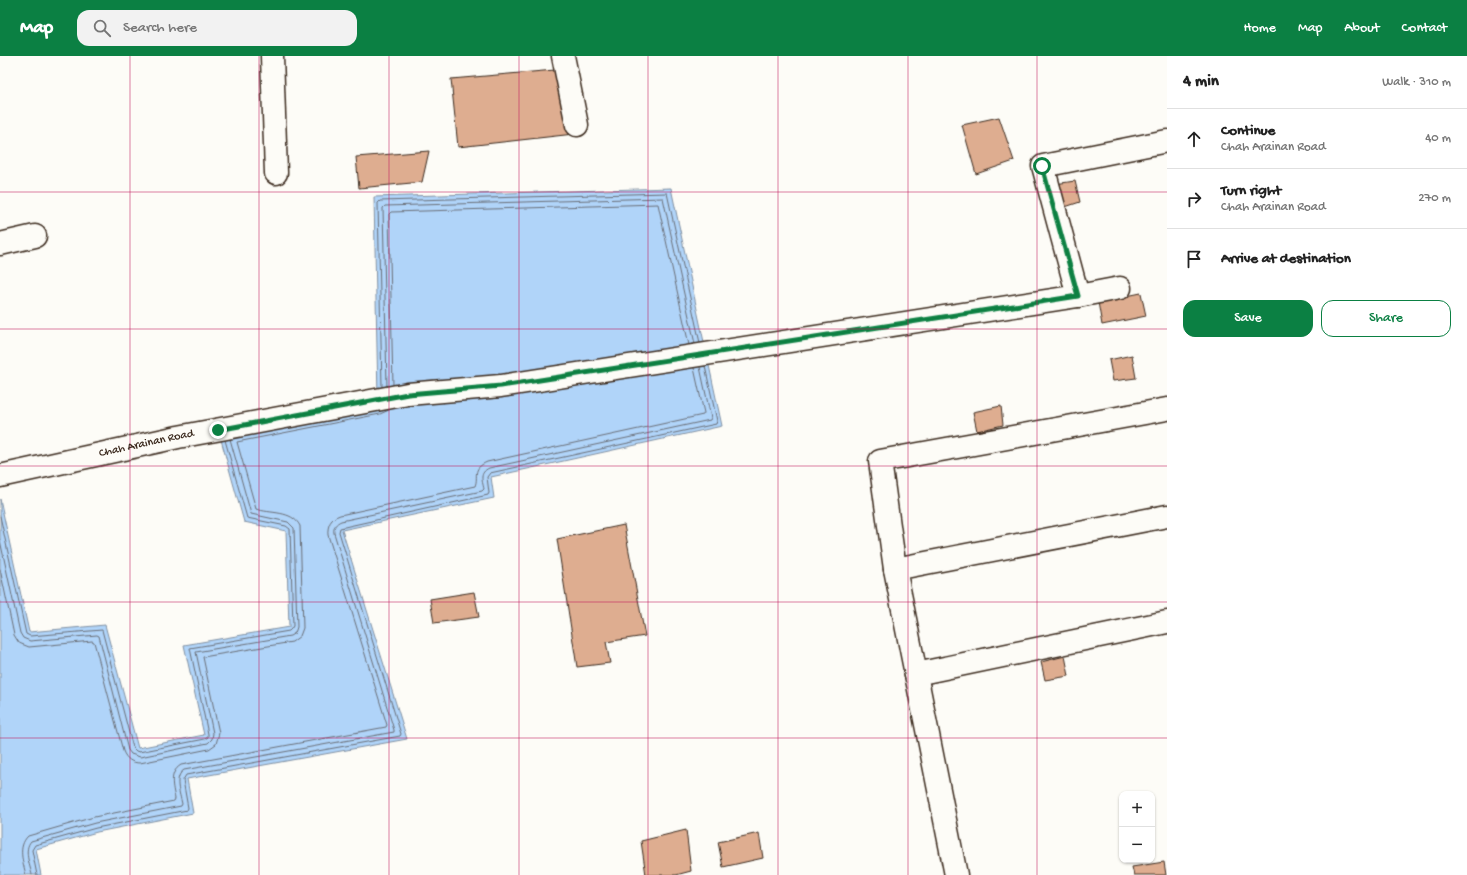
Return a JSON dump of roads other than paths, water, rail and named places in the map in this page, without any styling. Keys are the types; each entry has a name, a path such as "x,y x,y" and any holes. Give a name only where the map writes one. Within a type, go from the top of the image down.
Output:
{"street":[{"path":"272,56 276,173"},
{"path":"563,56 577,125"},
{"path":"1078,296 1042,166 1167,141"},
{"path":"0,244 36,236"},
{"name":"Chah Arainan Road","path":"0,476 178,437 408,394 501,386 1078,296 1120,288"},
{"path":"956,875 895,568 880,461 1167,409"},
{"path":"895,568 1167,516"},
{"path":"916,674 1167,622"}],"water":[{"path":"671,188 722,426 491,477 494,498 342,530 407,739 187,779 193,813 97,832 36,849 41,875 0,875 0,499 29,632 105,625 138,748 204,735 184,645 289,627 286,531 244,522 218,429 378,399 374,197"}]}
